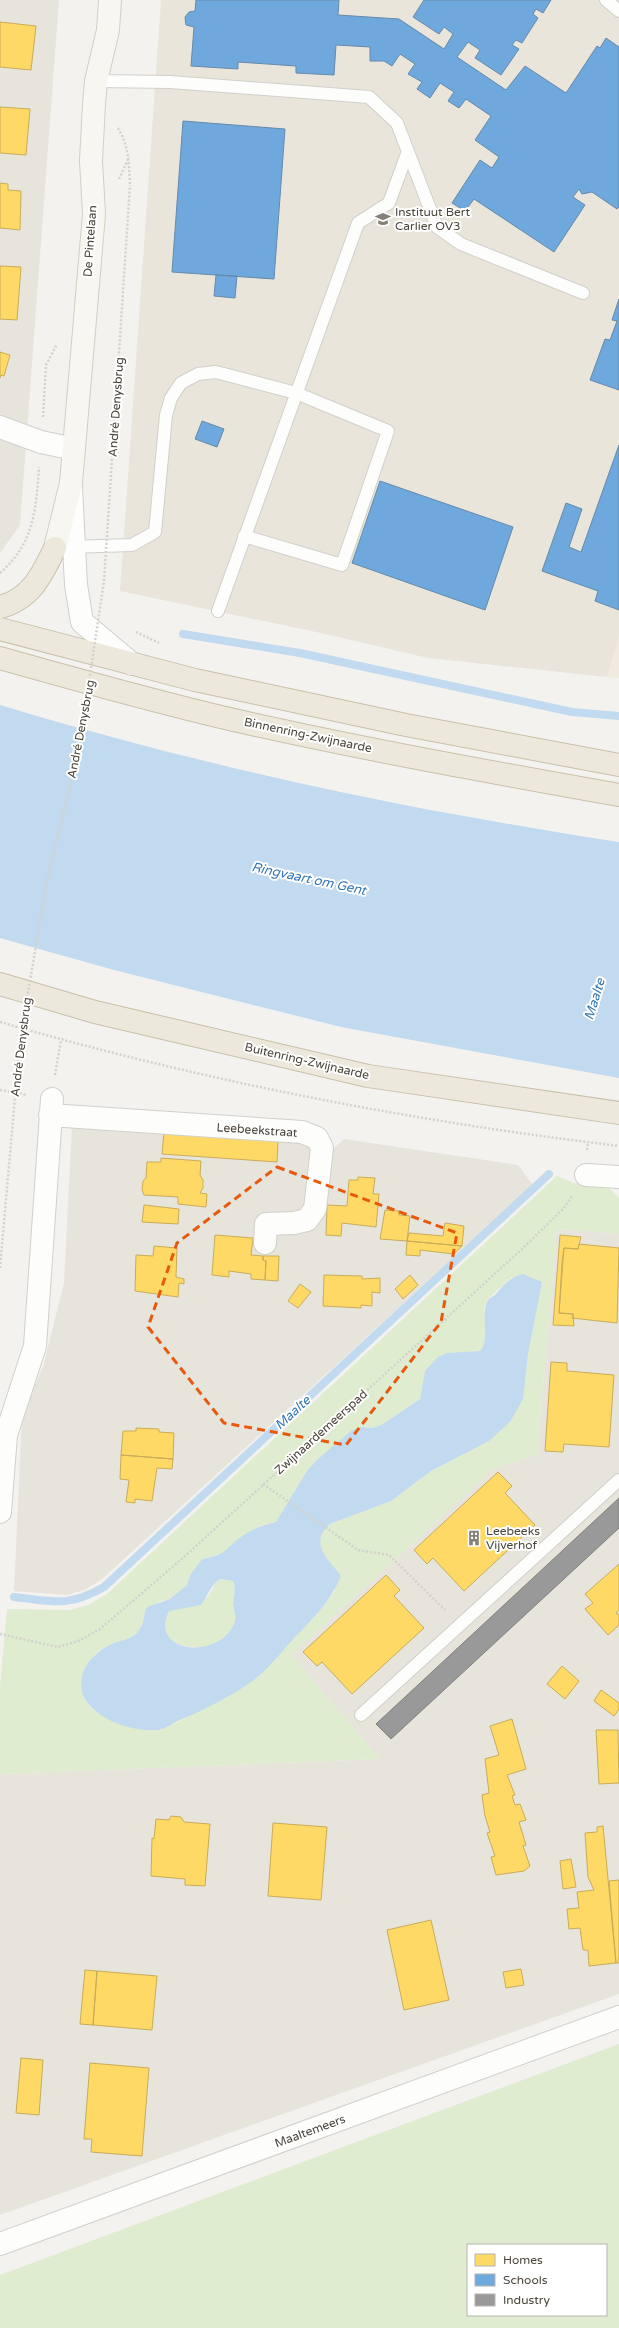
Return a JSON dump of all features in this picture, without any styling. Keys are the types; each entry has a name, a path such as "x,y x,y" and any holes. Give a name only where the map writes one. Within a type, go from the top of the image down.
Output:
{"highway":[{"path":"0,607 28,594 65,548"},
{"path":"0,629 194,680 406,725 619,765"},
{"name":"Binnenring-Zwijnaarde","path":"0,658 102,687 234,720 500,774 619,795"},
{"name":"Buitenring-Zwijnaarde","path":"0,984 95,1012 368,1076 619,1113"}],"main road":[{"name":"De Pintelaan","path":"65,548 94,214 91,161 96,81 108,30 110,0"}],"street":[{"path":"0,427 41,442 74,449"},
{"path":"65,548 82,622 132,664"},
{"name":"Leebeekstraat","path":"0,1512 6,1435 35,1346 51,1107 302,1132 317,1138 322,1148 315,1209 307,1220 294,1223 266,1224 265,1243"},
{"path":"586,1175 619,1177"},
{"name":"Maaltemeers","path":"0,2244 619,2018"}],"lane":[{"path":"606,0 619,11"},
{"path":"96,81 170,82 369,97 397,123 437,227 461,244 582,293"},
{"path":"218,611 358,223 389,203 408,152"},
{"path":"65,548 132,545 155,532 166,415 171,398 181,383 198,374 216,372 296,393 388,431 342,565 244,536"},
{"path":"361,1715 619,1480"}],"path":[{"name":"André Denysbrug","path":"0,1268 20,1040 47,881 80,743 104,581 130,185"},
{"path":"78,605 100,610 106,614"},
{"path":"130,629 165,645"},
{"path":"0,1022 61,1040 155,1064 376,1112 619,1146"},
{"path":"56,1067 61,1040"},
{"path":"586,1175 588,1142"},
{"name":"Zwijnaardemeerspad","path":"0,1634 58,1647 78,1641 100,1629 184,1557 521,1250 563,1209 586,1175"},
{"path":"263,1484 358,1550 389,1555 460,1625"}],"highlighted area":[{"path":"277,1167 457,1233 441,1322 346,1445 224,1423 148,1327 177,1243"}],"shaded area":[{"path":"0,0 59,0 20,525 0,553"},
{"name":"Instituut Bert Carlier OV3","path":"161,0 619,0 619,635 607,677 428,658 321,633 120,591"},
{"path":"619,635 619,678 607,677"},
{"path":"72,1125 304,1142 328,1154 344,1139 518,1165 533,1185 101,1580 84,1590 67,1595 14,1591 22,1414 43,1367 64,1283"},
{"path":"557,1229 619,1234 619,1994 0,2215 0,1774 380,1759 291,1655 495,1467 537,1455"}],"green space":[{"path":"557,1176 574,1183 608,1187 619,1198 619,1234 557,1229 537,1455 495,1467 291,1655 380,1759 0,1774 0,1687 7,1609 70,1610 88,1605 107,1594","holes":["512,1277 532,1331 525,1372 489,1441 431,1471 391,1501 330,1524 323,1530 320,1537 320,1543 335,1591 314,1618 246,1684 235,1692 162,1729 150,1730 127,1725 104,1716 89,1705 82,1690 81,1682 84,1672 95,1654 104,1648 128,1639 136,1634 143,1624 145,1612 158,1602 170,1599 187,1585 190,1575 202,1559 224,1553 260,1526 276,1522 361,1427 373,1428 383,1424 420,1399 423,1381 466,1352 480,1351 484,1345 486,1321 484,1311 487,1300"]},
{"path":"220,1579 233,1581 234,1587 233,1603 235,1621 228,1634 216,1642 203,1647 189,1647 177,1643 169,1636 165,1625 169,1610 190,1606 201,1602 209,1595"},
{"path":"619,2044 619,2328 0,2328 0,2275"}],"water":[{"name":"Ringvaart om Gent","path":"0,705 160,750 321,788 430,810 619,842 619,1078 341,1027 114,970 0,938"},
{"path":"523,1274 542,1282 528,1354 523,1399 510,1422 489,1441 431,1471 391,1501 330,1524 324,1531 320,1544 322,1551 341,1576 337,1585 327,1602 315,1617 261,1674 244,1687 211,1706 159,1730 134,1728 119,1724 101,1715 88,1703 81,1689 81,1683 87,1665 95,1655 117,1642 134,1636 142,1625 147,1607 170,1599 187,1585 190,1575 202,1559 222,1553 252,1530 276,1522 307,1471 317,1460 351,1431 361,1427 373,1428 383,1424 420,1399 425,1371 438,1357 447,1353 480,1351 483,1346 485,1334 485,1307 489,1299 507,1282 514,1277","holes":["220,1579 233,1581 235,1589 233,1603 235,1621 228,1634 216,1642 203,1647 189,1647 177,1644 169,1636 165,1625 169,1611 201,1605"]}],"building: Homes":[{"path":"0,22 36,26 31,70 0,67"},
{"path":"0,107 30,109 26,155 0,153"},
{"path":"0,183 8,184 8,190 21,191 20,230 0,228"},
{"path":"0,266 21,267 17,320 0,319"},
{"path":"0,352 10,355 4,376 1,375 0,378"},
{"path":"164,1133 278,1141 277,1162 162,1154"},
{"path":"161,1158 201,1161 200,1175 203,1180 203,1188 200,1193 207,1194 206,1207 178,1204 178,1197 144,1195 142,1190 143,1181 146,1178 147,1162 161,1162"},
{"path":"358,1177 375,1178 373,1194 379,1194 376,1227 342,1223 341,1236 326,1235 327,1205 347,1206 349,1180 358,1180"},
{"path":"144,1205 179,1209 178,1224 142,1222"},
{"path":"385,1210 399,1211 399,1215 410,1216 407,1241 380,1239"},
{"path":"445,1223 464,1226 462,1246 407,1241 409,1233 443,1236"},
{"path":"215,1235 253,1238 251,1255 263,1256 263,1260 266,1261 265,1280 251,1279 251,1274 229,1271 229,1277 212,1275"},
{"path":"560,1235 581,1237 578,1249 564,1248 562,1263 559,1313 573,1314 574,1326 553,1325"},
{"path":"407,1241 462,1246 454,1254 420,1250 420,1256 406,1255"},
{"path":"579,1244 619,1248 617,1323 572,1318 573,1314 559,1313 564,1248 578,1249"},
{"path":"154,1246 177,1248 176,1277 184,1279 184,1284 179,1283 178,1297 135,1291 136,1255 153,1256"},
{"path":"263,1256 279,1256 278,1281 265,1280 266,1261 263,1260"},
{"path":"324,1275 362,1276 362,1279 380,1278 380,1293 372,1292 372,1306 361,1305 361,1308 323,1306"},
{"path":"410,1275 418,1285 403,1299 395,1289"},
{"path":"300,1284 311,1292 298,1308 288,1301"},
{"path":"551,1362 567,1363 567,1371 614,1375 609,1447 564,1444 563,1452 545,1451"},
{"path":"136,1428 159,1429 159,1432 174,1433 173,1459 121,1455 123,1431 136,1431"},
{"path":"121,1455 173,1459 172,1469 157,1468 152,1501 135,1499 135,1503 126,1502 129,1480 120,1479"},
{"name":"Leebeeks Vijverhof","path":"498,1472 512,1486 505,1493 535,1525 464,1591 433,1558 427,1564 414,1550"},
{"path":"619,1564 619,1610 616,1613 619,1615 619,1625 608,1635 585,1609 593,1603 585,1594"},
{"path":"386,1575 400,1590 394,1596 424,1628 352,1694 322,1662 317,1666 303,1652"},
{"path":"562,1666 579,1681 565,1699 547,1684"},
{"path":"601,1690 619,1703 619,1709 614,1716 594,1701"},
{"path":"512,1719 526,1769 507,1775 515,1795 512,1796 515,1805 520,1804 526,1820 519,1822 526,1845 523,1846 530,1866 524,1871 496,1875 491,1857 495,1856 487,1833 490,1832 485,1816 482,1795 489,1793 485,1759 499,1755 490,1726"},
{"path":"596,1730 618,1730 619,1783 599,1784"},
{"path":"171,1816 181,1817 184,1822 210,1824 205,1886 185,1885 185,1879 151,1876 152,1838 154,1839 156,1819 169,1820"},
{"path":"273,1823 327,1827 321,1900 268,1896"},
{"path":"603,1826 616,1963 589,1966 588,1950 583,1950 580,1928 569,1929 567,1909 579,1908 577,1892 594,1890 588,1877 585,1833 597,1832 597,1827"},
{"path":"571,1859 576,1887 563,1889 560,1861"},
{"path":"619,1880 619,1963 616,1963 609,1881"},
{"path":"431,1920 449,2000 404,2010 387,1930"},
{"path":"521,1969 524,1985 506,1988 503,1972"},
{"path":"85,1970 97,1971 93,2025 80,2024"},
{"path":"97,1971 157,1976 152,2030 93,2025"},
{"path":"21,2058 43,2060 39,2115 16,2113"},
{"path":"90,2063 149,2068 142,2156 91,2152 92,2139 84,2139"}],"building: Schools":[{"path":"196,0 339,0 338,15 399,19 444,49 453,34 444,27 439,34 413,17 424,0 551,0 543,13 536,9 533,14 538,18 522,43 516,40 512,45 519,49 501,75 475,58 480,50 468,42 457,57 506,90 525,66 566,93 597,46 600,48 606,38 619,47 619,207 617,209 592,192 582,194 579,189 573,197 585,205 554,252 474,199 465,211 452,203 480,160 492,168 499,157 475,140 491,116 466,99 459,108 448,101 454,92 440,83 430,98 417,89 422,82 408,74 415,64 400,54 392,66 384,61 370,61 370,47 336,45 334,75 296,73 296,66 238,62 238,69 191,66 194,27 186,25 185,17 189,12 195,11"},
{"path":"183,121 285,129 274,279 172,272"},
{"path":"216,275 237,276 235,298 214,296"},
{"path":"619,299 619,390 590,380 605,339 610,340 617,321 612,320"},
{"path":"202,421 224,429 217,447 195,439"},
{"path":"619,445 619,610 595,601 598,591 542,571 566,503 582,509 569,547 581,552"},
{"path":"380,481 513,527 485,610 352,563"}],"building: Industry":[{"path":"619,1498 619,1528 391,1739 376,1724"}],"waterway":[{"path":"183,634 300,653 572,712 619,716"},
{"name":"Maalte","path":"14,1597 50,1601 70,1600 91,1594 104,1587 549,1174"}],"place":[{"name":"Instituut Bert Carlier OV3","path":"383,219"},
{"name":"Leebeeks Vijverhof","path":"474,1538"}]}
